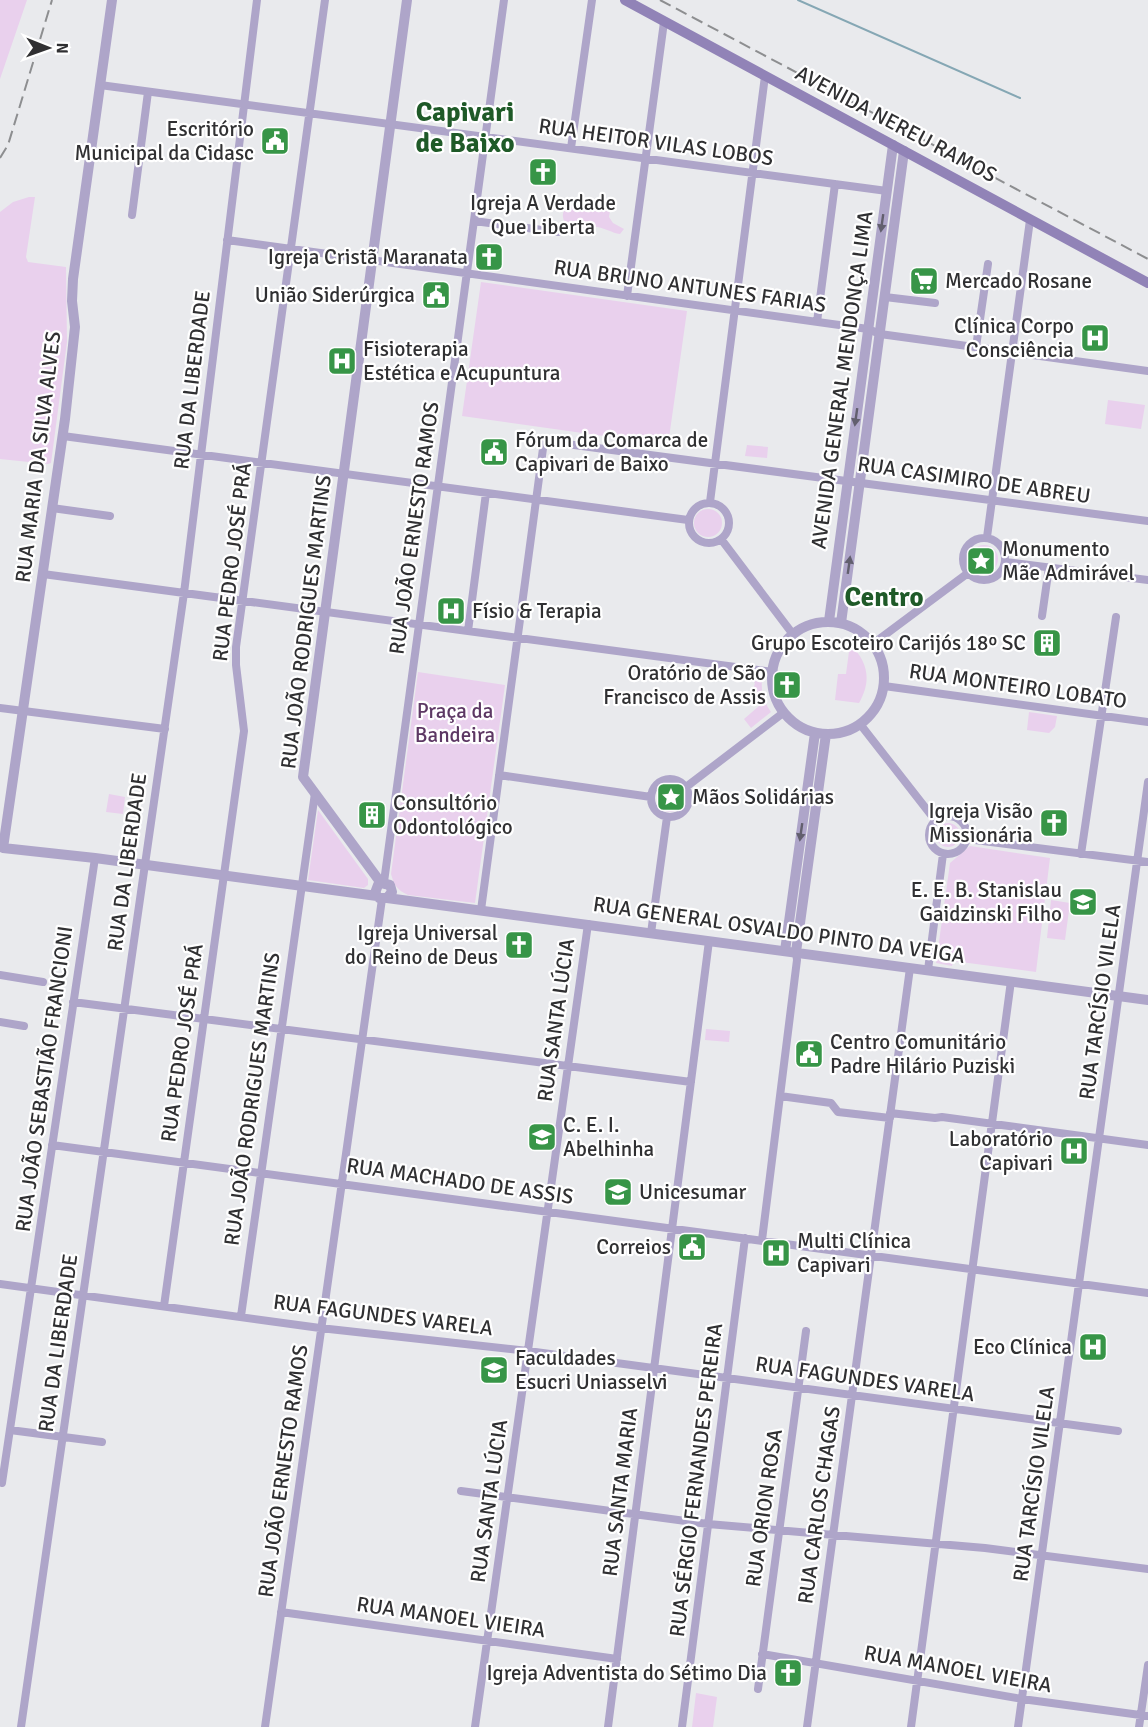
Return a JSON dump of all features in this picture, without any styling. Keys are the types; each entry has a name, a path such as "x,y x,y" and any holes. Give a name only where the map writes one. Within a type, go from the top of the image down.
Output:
{"main road":[{"name":"AVENIDA NEREU RAMOS","path":"625,0 1148,283"}],"street":[{"name":"RUA MARIA DA SILVA ALVES","path":"1,848 63,436 74,337 73,279 112,0"},
{"name":"RUA DA LIBERDADE","path":"21,1727 184,593 256,0"},
{"name":"RUA PEDRO JOSÉ PRÁ","path":"164,1306 244,731 235,657 325,0"},
{"name":"RUA JOÃO RODRIGUES MARTINS","path":"241,1316 315,793 303,777 407,0"},
{"name":"RUA JOÃO ERNESTO RAMOS","path":"265,1727 384,891 504,0"},
{"path":"571,148 592,0"},
{"path":"627,296 664,22"},
{"path":"710,502 765,76"},
{"name":"RUA HEITOR VILAS LOBOS","path":"100,85 887,191"},
{"path":"132,215 148,92"},
{"name":"AVENIDA GENERAL MENDONÇA LIMA","path":"829,621 893,145"},
{"name":"AVENIDA GENERAL MENDONÇA LIMA","path":"841,623 904,151"},
{"path":"817,322 835,184"},
{"path":"474,220 558,232"},
{"path":"987,537 1030,220"},
{"name":"RUA BRUNO ANTUNES FARIAS","path":"227,240 735,310 868,329 880,334 1148,371"},
{"path":"976,347 988,264"},
{"path":"885,297 935,303"},
{"path":"63,436 688,520"},
{"name":"RUA CASIMIRO DE ABREU","path":"537,499 544,441 1148,521"},
{"path":"468,631 486,492"},
{"path":"481,910 537,499"},
{"path":"710,502 722,507 729,519 728,531 721,539 712,543 699,541 690,531 688,520 694,508 710,502"},
{"path":"52,508 110,516"},
{"path":"987,537 1001,545 1006,562 1000,574 987,580 974,578 968,573 963,560 967,546 979,538 987,537"},
{"path":"721,539 792,633"},
{"path":"1006,562 1148,580"},
{"path":"1042,616 1049,567"},
{"path":"874,643 968,573"},
{"path":"43,574 772,672"},
{"path":"1081,854 1116,616"},
{"path":"818,622 841,623 853,626 874,643 881,656 884,686 880,701 871,715 861,724 840,733 820,734 798,725 783,713 774,691 772,672 776,657 792,633 818,622"},
{"name":"RUA MONTEIRO LOBATO","path":"884,686 1148,722"},
{"path":"0,708 165,729"},
{"path":"686,787 783,713"},
{"path":"861,724 935,820"},
{"path":"762,1240 797,960 790,952 820,734"},
{"path":"499,775 651,797"},
{"path":"665,780 676,780 686,787 689,798 686,809 678,816 667,818 655,810 651,797 655,786 665,780"},
{"name":"RUA TARCÍSIO VILELA","path":"1018,1727 1148,782"},
{"path":"315,793 384,891"},
{"path":"946,816 958,819 966,828 967,840 960,850 943,855 929,843 929,830 935,820 946,816"},
{"path":"651,933 667,818"},
{"path":"967,840 1148,862"},
{"name":"RUA GENERAL OSVALDO PINTO DA VEIGA","path":"1,848 302,886 384,891 404,900 1148,999"},
{"path":"928,970 943,855"},
{"name":"RUA JOÃO SEBASTIÃO FRANCIONI","path":"2,1483 94,858"},
{"name":"RUA SANTA LÚCIA","path":"475,1727 588,924"},
{"name":"RUA SANTA MARIA","path":"608,1727 709,941"},
{"name":"RUA CARLOS CHAGAS","path":"807,1727 910,968"},
{"path":"0,975 44,982"},
{"path":"911,1727 1011,981"},
{"path":"73,1002 691,1082"},
{"path":"0,1022 24,1026"},
{"path":"780,1096 831,1103 838,1112 992,1124 1148,1145"},
{"name":"RUA MACHADO DE ASSIS","path":"52,1145 1148,1293"},
{"name":"RUA SÉRGIO FERNANDES PEREIRA","path":"682,1727 745,1238"},
{"name":"RUA FAGUNDES VARELA","path":"0,1284 320,1328 528,1351 1118,1431"},
{"name":"RUA ORION ROSA","path":"758,1689 806,1331"},
{"path":"10,1430 102,1442"},
{"path":"461,1491 708,1524 936,1544 1148,1569"},
{"name":"RUA MANOEL VIEIRA","path":"281,1612 616,1659"},
{"name":"RUA MANOEL VIEIRA","path":"762,1654 1022,1699 1144,1715"},
{"path":"1139,1727 1144,1715 1148,1665"}],"green space":[{"path":"0,0 27,0 0,79"},
{"path":"35,197 26,257 28,262 66,267 67,342 51,463 48,464 0,459 0,212 13,202"},
{"path":"569,204 590,211 610,211 609,217 613,223 624,229 620,234 597,227 572,227 565,222 563,215"},
{"path":"481,282 687,311 668,445 462,416"},
{"path":"1108,400 1145,405 1141,429 1105,424"},
{"path":"747,445 768,447 767,458 745,456"},
{"path":"708,509 718,513 722,523 718,533 708,537 698,533 694,523 698,513"},
{"path":"984,545 994,549 998,559 994,569 984,573 974,569 970,559 974,549"},
{"path":"850,644 861,658 866,672 866,687 859,703 835,700 838,674 846,674"},
{"name":"Praça da Bandeira","path":"418,672 505,685 475,903 408,895 396,887 391,874"},
{"path":"749,679 762,679 763,696 771,712 751,728 744,719 759,706 752,693 755,683"},
{"path":"1029,712 1057,716 1055,727 1049,733 1027,730"},
{"path":"670,786 679,790 683,799 679,808 670,812 661,808 657,799 661,790"},
{"path":"109,794 125,797 123,814 106,812"},
{"path":"318,810 368,879 368,885 364,888 308,880"},
{"path":"948,823 956,827 960,835 956,843 948,847 940,843 936,835 940,827"},
{"path":"970,846 1050,858 1036,972 953,961 952,966 936,963 950,863"},
{"path":"1051,900 1070,903 1065,940 1047,938"},
{"path":"706,1029 730,1031 729,1042 705,1040"},
{"path":"696,1693 717,1697 713,1727 692,1727"}],"waterway":[{"path":"798,0 1020,98"}],"railway":[{"path":"0,158 8,145 52,0"},
{"path":"660,0 1148,259"}],"place":[{"name":"Escritório Municipal da Cidasc","path":"275,141"},
{"name":"Igreja A Verdade Que Liberta","path":"543,172"},
{"name":"Igreja Cristã Maranata","path":"489,257"},
{"name":"Mercado Rosane","path":"924,281"},
{"name":"União Siderúrgica","path":"436,295"},
{"name":"Clínica Corpo Consciência","path":"1095,338"},
{"name":"Fisioterapia Estética e Acupuntura","path":"342,361"},
{"name":"Fórum da Comarca de Capivari de Baixo","path":"494,452"},
{"name":"Monumento Mãe Admirável","path":"981,561"},
{"name":"Físio & Terapia","path":"451,611"},
{"name":"Grupo Escoteiro Carijós 18º SC","path":"1047,643"},
{"name":"Oratório de São Francisco de Assis","path":"787,685"},
{"name":"Mãos Solidárias","path":"671,797"},
{"name":"Consultório Odontológico","path":"372,815"},
{"name":"Igreja Visão Missionária","path":"1054,823"},
{"name":"E. E. B. Stanislau Gaidzinski Filho","path":"1083,902"},
{"name":"Igreja Universal do Reino de Deus","path":"519,945"},
{"name":"Centro Comunitário Padre Hilário Puziski","path":"809,1054"},
{"name":"C. E. I. Abelhinha","path":"542,1137"},
{"name":"Laboratório Capivari","path":"1074,1151"},
{"name":"Unicesumar","path":"618,1192"},
{"name":"Correios","path":"692,1247"},
{"name":"Multi Clínica Capivari","path":"776,1253"},
{"name":"Eco Clínica","path":"1093,1347"},
{"name":"Faculdades Esucri Uniasselvi","path":"494,1370"},
{"name":"Igreja Adventista do Sétimo Dia","path":"788,1673"}],"district":[{"name":"Capivari de Baixo","path":"465,128"},
{"name":"Centro","path":"884,597"}]}
